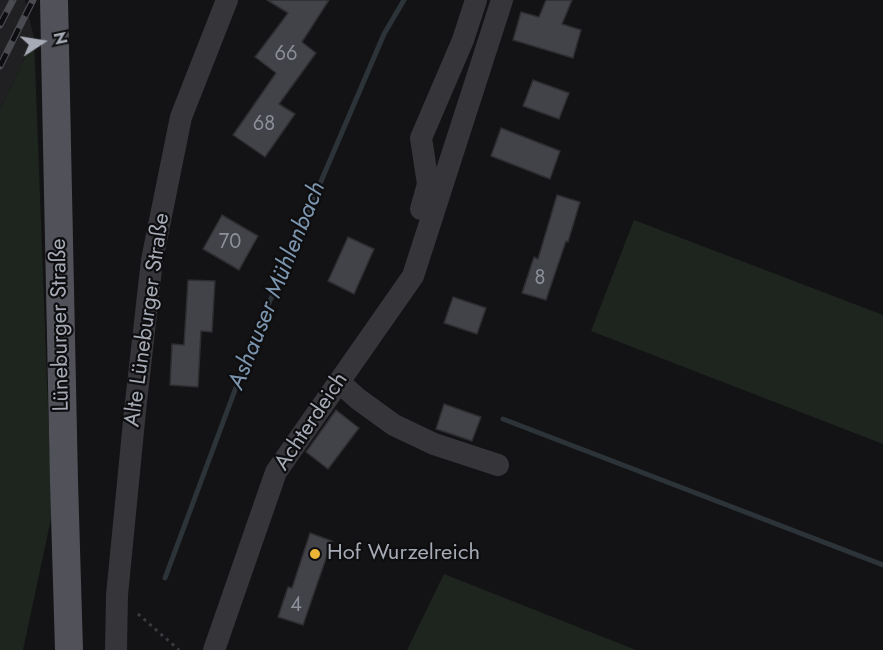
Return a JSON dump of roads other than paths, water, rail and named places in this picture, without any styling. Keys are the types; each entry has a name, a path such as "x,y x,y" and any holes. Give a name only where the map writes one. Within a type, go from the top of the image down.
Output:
{"main road":[{"name":"Lüneburger Straße","path":"54,0 69,650"}],"street":[{"name":"Alte Lüneburger Straße","path":"116,650 117,595 133,423 152,260 181,117 227,0"},
{"path":"413,276 414,235 428,184 421,138 463,40 476,0"},
{"name":"Achterdeich","path":"214,650 276,472 413,276 502,0"},
{"path":"339,382 394,425 434,444 498,465"}],"waterway":[{"name":"Ashauser Mühlenbach","path":"165,578 257,331 384,34 404,0"},
{"path":"503,419 883,565"}],"railway":[{"path":"0,25 13,0"},
{"path":"0,66 33,0"}],"place":[{"name":"Hof Wurzelreich","path":"315,554"}]}
